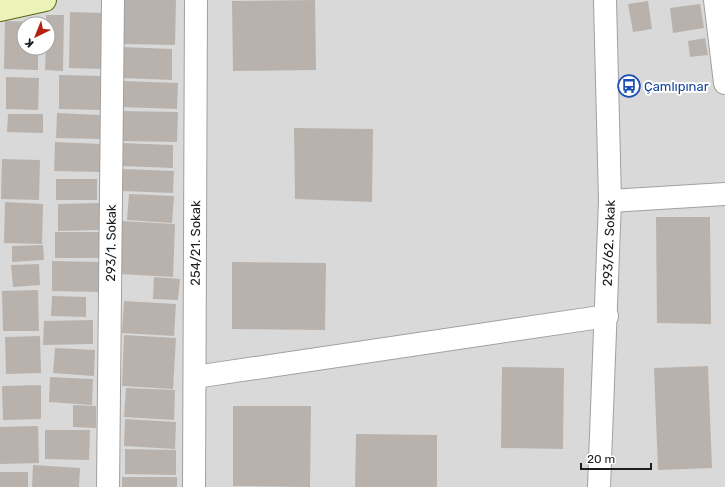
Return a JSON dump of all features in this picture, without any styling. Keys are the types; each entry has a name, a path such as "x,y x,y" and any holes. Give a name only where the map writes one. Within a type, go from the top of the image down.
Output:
{"street":[{"path":"0,10 45,0"},
{"name":"293/1. Sokak","path":"108,487 113,0"},
{"name":"254/21. Sokak","path":"194,487 196,0"},
{"name":"293/62. Sokak","path":"599,487 607,316 610,201 605,0"},
{"path":"715,0 725,83"},
{"path":"610,201 725,194"},
{"path":"195,377 607,316"}],"shaded area":[{"path":"0,0 725,0 725,487 0,487"}],"building":[{"path":"124,0 176,0 175,45 123,44"},
{"path":"315,0 316,70 233,71 232,1"},
{"path":"648,1 652,29 633,32 628,4"},
{"path":"700,4 704,28 673,33 670,8"},
{"path":"70,12 103,13 102,69 69,68"},
{"path":"64,15 63,71 45,70 46,56 56,56 56,16 46,16"},
{"path":"5,21 16,21 16,56 38,56 38,70 4,69"},
{"path":"705,38 708,55 690,57 688,41"},
{"path":"121,47 172,49 172,80 121,78"},
{"path":"59,75 101,76 100,110 59,109"},
{"path":"6,77 39,78 38,110 6,109"},
{"path":"122,81 178,83 177,109 121,107"},
{"path":"121,111 178,112 177,142 121,141"},
{"path":"57,113 100,115 100,139 56,138"},
{"path":"8,114 43,114 43,133 7,132"},
{"path":"294,128 373,129 372,202 295,199"},
{"path":"55,142 102,144 101,172 54,171"},
{"path":"120,143 173,145 173,168 120,166"},
{"path":"2,159 40,160 39,200 1,199"},
{"path":"122,169 174,171 173,193 122,191"},
{"path":"56,179 97,179 97,200 56,200"},
{"path":"129,194 174,196 172,223 127,220"},
{"path":"5,202 43,204 42,244 4,243"},
{"path":"100,203 100,230 58,231 58,204"},
{"path":"656,217 710,217 711,324 657,323"},
{"path":"122,221 175,224 173,277 120,274"},
{"path":"55,232 104,232 104,258 55,258"},
{"path":"43,245 44,260 12,262 12,246"},
{"path":"52,261 100,262 100,292 52,291"},
{"path":"232,262 326,263 325,330 232,329"},
{"path":"39,264 40,285 13,287 11,265"},
{"path":"154,277 180,279 178,300 153,299"},
{"path":"38,290 39,331 3,331 2,291"},
{"path":"52,296 86,297 86,317 51,316"},
{"path":"124,301 176,304 174,336 122,333"},
{"path":"93,320 93,344 43,345 44,321"},
{"path":"124,335 176,338 173,389 122,386"},
{"path":"40,336 41,373 6,374 5,337"},
{"path":"55,348 95,350 94,376 53,373"},
{"path":"708,366 712,468 658,470 654,368"},
{"path":"502,367 564,368 563,449 501,448"},
{"path":"50,377 93,379 92,405 49,402"},
{"path":"41,385 41,419 3,420 2,386"},
{"path":"126,388 175,390 174,420 124,417"},
{"path":"73,405 96,406 96,428 73,427"},
{"path":"233,406 311,406 310,487 233,486"},
{"path":"125,419 176,422 175,449 124,446"},
{"path":"38,426 39,463 0,464 0,427"},
{"path":"45,430 90,430 89,460 45,459"},
{"path":"356,434 437,435 437,487 355,487"},
{"path":"125,449 176,450 176,475 125,474"},
{"path":"33,465 80,468 79,487 32,487"},
{"path":"0,472 28,472 28,487 0,487"},
{"path":"122,477 177,477 177,487 122,487"}],"place":[{"name":"Çamlıpınar","path":"629,86"}]}
